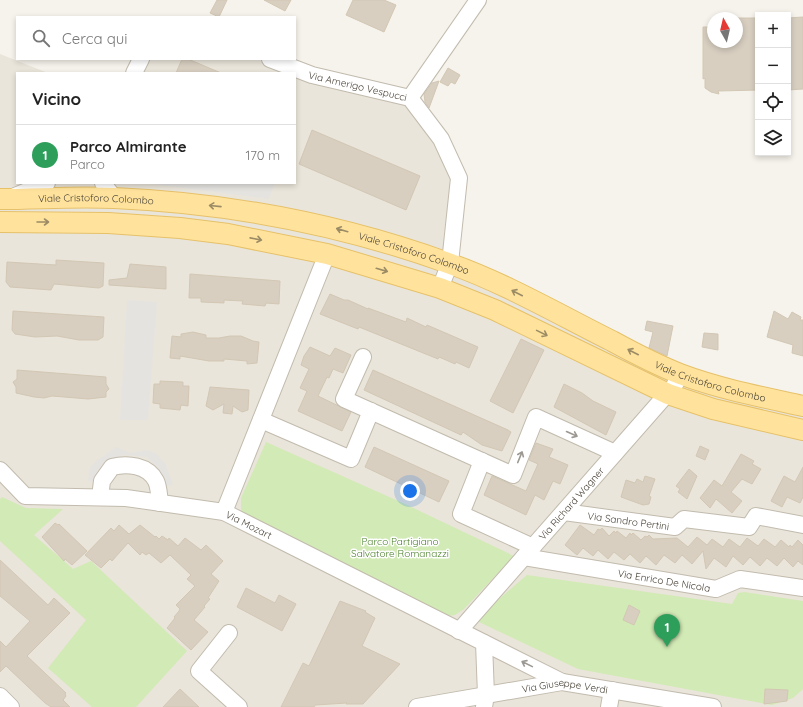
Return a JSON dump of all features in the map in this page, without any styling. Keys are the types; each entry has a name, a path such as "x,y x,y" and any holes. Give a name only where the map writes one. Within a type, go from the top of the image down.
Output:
{"main road":[{"name":"Viale Cristoforo Colombo","path":"2,199 109,190 182,203 237,209 320,225 394,245 450,263 507,287 655,363 681,374 715,385 803,406"},
{"path":"0,222 108,223 182,228 228,234 327,254 440,288 495,310 668,394 713,409 803,430"}],"street":[{"path":"410,98 478,0"},
{"path":"134,72 140,60"},
{"name":"Via Amerigo Vespucci","path":"273,60 312,75 410,98 441,140 459,178 450,263 440,288"},
{"path":"2,199 44,184"},
{"path":"182,203 182,228"},
{"path":"224,512 327,254"},
{"path":"363,357 344,399 513,475 536,417 615,453"},
{"name":"Via Richard Wagner","path":"459,631 668,394 681,374"},
{"path":"261,420 351,459 371,411"},
{"name":"Via Enrico De Nicola","path":"482,461 461,514 528,552 716,589 740,579 803,588"},
{"path":"100,497 102,481 112,467 133,465 146,471 156,481 160,503"},
{"name":"Via Mozart","path":"0,470 25,496 126,498 224,512 562,682"},
{"name":"Via Sandro Pertini","path":"564,512 675,527 684,519 749,527 756,516 803,526"},
{"path":"229,633 199,671 239,707"},
{"path":"484,643 485,701"},
{"name":"Via Giuseppe Verdi","path":"417,707 485,701 562,682 713,707"},
{"path":"609,707 612,690"},
{"path":"0,696 11,707"}],"shaded area":[{"path":"0,54 45,72 16,72 16,184 296,184 296,72 134,72 140,60 274,60 410,98 459,178 450,263 681,374 803,403 803,707 0,707"},
{"path":"152,184 275,184 269,199"},
{"path":"127,300 157,302 148,420 120,420"},
{"path":"116,447 130,453 146,450 156,453 166,465 173,485 166,486 157,467 147,457 123,455 106,461 98,470 95,482 88,481 90,468 96,461"}],"green space":[{"name":"Parco Partigiano Salvatore Romanazzi","path":"266,442 405,504 514,556 464,609 455,615 448,616 245,518 241,509 241,498"},
{"path":"2,497 26,508 63,509 34,535 73,569 91,561 187,651 136,707 92,707 48,668 86,620 0,541 0,499"},
{"path":"527,575 732,604 738,593 744,592 803,601 803,689 793,698 772,705 578,669 479,622 479,616"}],"building":[{"path":"217,0 227,0 219,16 210,13"},
{"path":"264,0 291,0 285,11"},
{"path":"353,0 384,0 396,5 384,32 346,15"},
{"path":"803,17 803,89 791,90 791,18"},
{"path":"743,18 755,18 755,90 718,91 719,94 711,92 705,88 705,78 703,79 703,27 707,27 707,48 743,48"},
{"path":"182,60 190,60 219,72 176,72"},
{"path":"448,68 460,75 455,84 451,82 448,86 440,82"},
{"path":"439,81 429,108 425,102 424,94 432,83"},
{"path":"312,130 420,176 406,210 299,164"},
{"path":"56,260 104,263 103,286 99,288 54,284 51,290 10,287 6,282 7,262 56,265"},
{"path":"130,264 166,267 166,289 109,285 109,280 127,278"},
{"path":"190,274 280,281 279,304 266,303 265,306 242,304 243,301 224,300 224,303 201,302 201,298 189,298"},
{"path":"330,294 406,322 407,318 426,327 427,325 478,347 469,368 439,357 438,359 359,327 358,329 320,314"},
{"path":"13,311 104,317 103,337 98,340 79,340 57,336 35,337 15,334 12,330"},
{"path":"774,311 788,319 792,312 801,317 800,320 803,320 803,356 792,353 793,345 767,337"},
{"path":"647,321 673,326 667,356 649,348 653,332 645,330"},
{"path":"193,332 206,335 206,338 241,336 259,342 257,363 247,364 247,361 224,359 224,361 209,361 180,356 180,359 170,358 172,336 181,337 181,334"},
{"path":"704,333 718,334 718,350 702,347"},
{"path":"521,339 544,350 513,413 490,401"},
{"path":"310,347 330,356 335,348 351,355 343,373 333,369 329,378 327,377 318,396 351,412 342,431 298,411 307,391 300,388 309,369 301,365 304,356"},
{"path":"17,370 106,377 106,384 109,389 106,392 106,397 88,399 52,396 44,398 34,397 16,393 16,387 13,382 17,379"},
{"path":"373,370 508,430 511,432 502,451 482,445 463,432 461,435 364,390"},
{"path":"160,381 183,382 183,386 189,386 188,406 181,405 180,410 160,408 160,404 153,403 154,384 160,384"},
{"path":"564,384 582,393 593,401 616,412 606,435 554,407"},
{"path":"210,387 249,390 248,410 242,412 233,406 232,414 223,413 224,404 213,410 206,406"},
{"path":"536,443 553,449 549,457 568,465 560,484 553,481 544,500 535,495 526,515 484,495 492,476 526,491 538,464 529,460"},
{"path":"700,446 709,450 705,460 696,456"},
{"path":"374,447 449,481 439,502 365,467"},
{"path":"741,454 754,461 752,464 761,469 752,484 742,479 731,492 742,501 732,513 716,499 710,508 700,498 714,480 722,486"},
{"path":"803,467 803,497 800,503 787,497 782,507 771,501 784,476 795,482"},
{"path":"689,469 697,476 687,499 678,492 680,489 676,486"},
{"path":"645,476 655,479 649,496 651,497 649,504 643,505 621,497 626,480 635,483 637,479 643,482"},
{"path":"55,523 58,525 59,524 87,551 72,565 65,559 64,561 42,537"},
{"path":"119,525 129,534 140,525 155,537 156,536 159,539 162,536 168,540 169,538 178,546 185,538 201,550 206,545 223,561 211,574 219,581 208,598 210,599 204,606 205,607 194,620 208,632 191,650 167,628 180,609 176,605 195,586 187,579 191,575 170,555 161,563 149,553 146,555 142,552 140,555 128,543 112,561 110,559 101,568 85,555 111,528 114,531"},
{"path":"580,525 594,535 598,529 600,530 602,528 609,536 614,531 616,533 617,531 626,538 630,533 631,535 633,533 641,540 645,536 647,537 649,535 653,539 677,538 688,547 697,537 707,545 712,539 723,547 729,539 740,547 747,538 758,546 764,539 775,547 781,540 789,547 790,545 792,547 798,540 803,545 803,565 798,561 793,567 784,558 777,566 767,558 760,566 750,557 743,565 733,556 726,567 714,558 706,569 703,551 692,564 682,555 675,563 664,555 656,565 646,556 640,563 630,554 624,560 614,552 608,559 598,550 593,556 583,548 577,555 565,545"},
{"path":"0,560 48,605 54,598 70,613 27,656 66,693 63,700 70,707 51,707 6,666 0,672 0,641 6,647 30,621 0,596"},
{"path":"246,588 275,603 279,595 296,604 282,631 237,607"},
{"path":"340,601 366,611 365,612 375,618 362,646 400,664 363,704 346,704 347,703 315,705 314,707 281,707 303,663 309,666"},
{"path":"629,605 640,611 634,625 623,620"},
{"path":"180,689 199,707 163,707"},
{"path":"765,689 788,690 787,701 764,704"}],"place":[{"name":"Parco Almirante","path":"667,647"}]}
